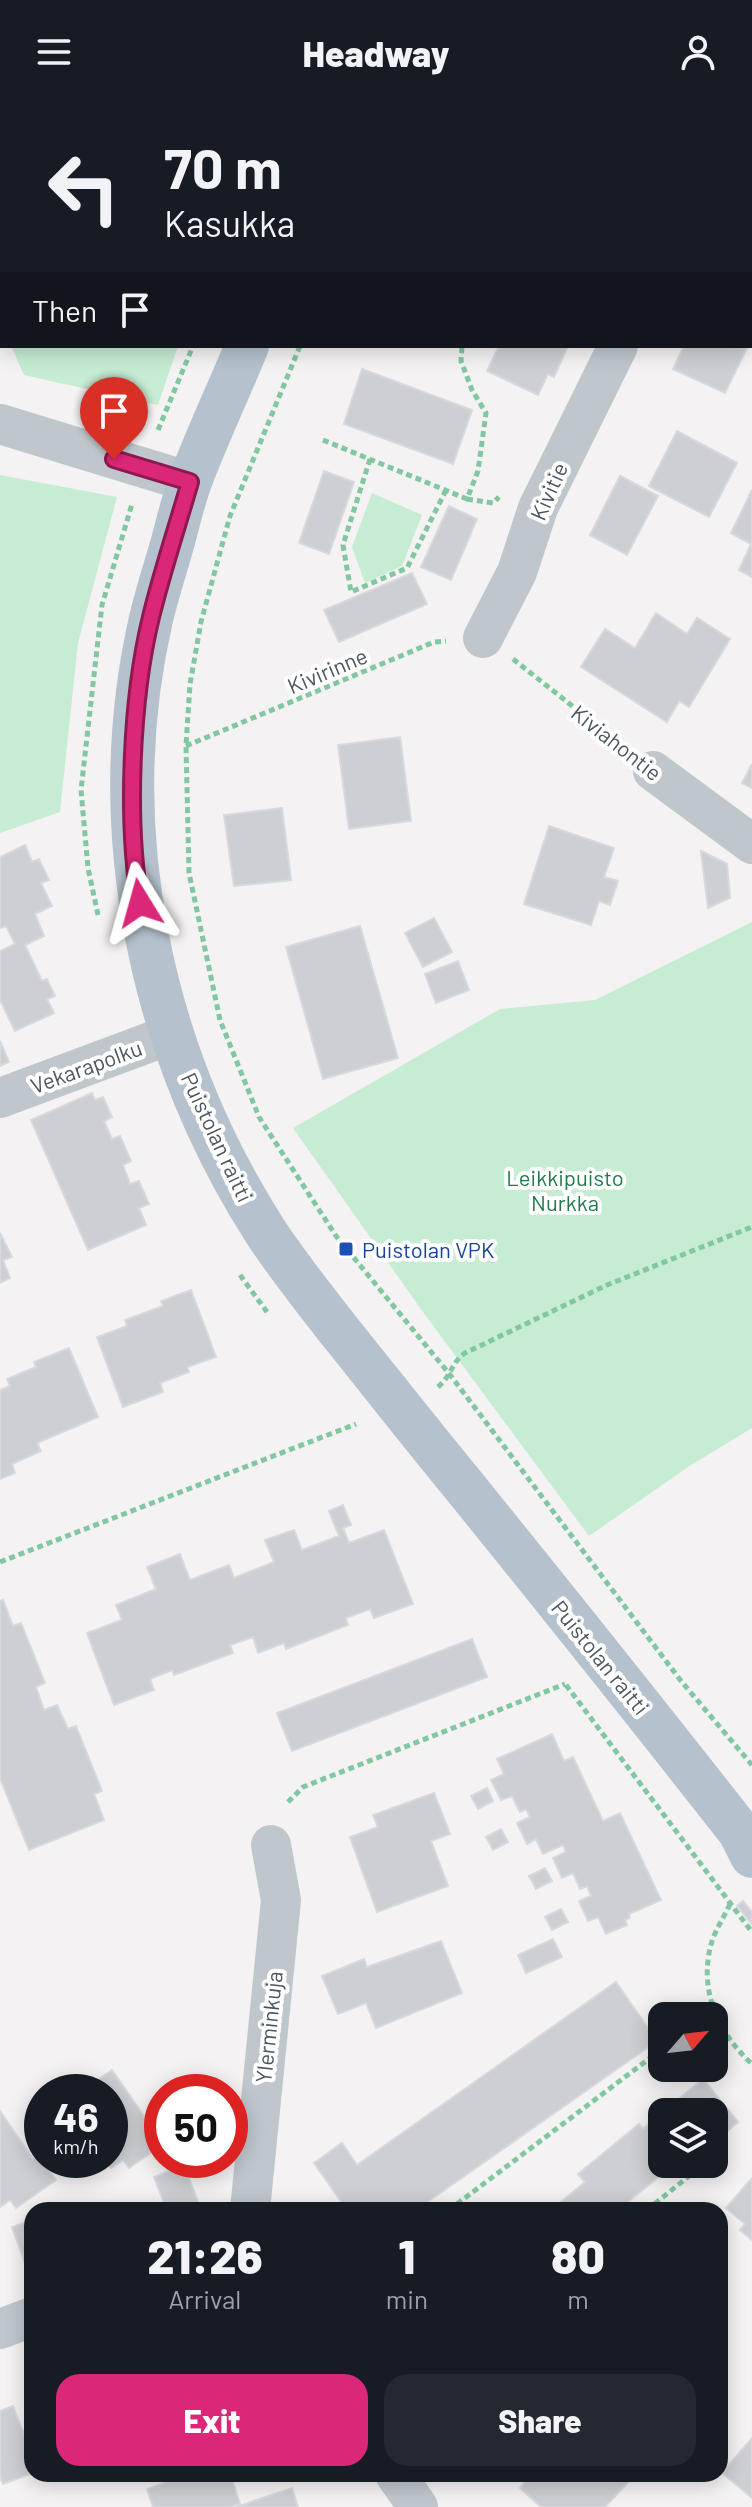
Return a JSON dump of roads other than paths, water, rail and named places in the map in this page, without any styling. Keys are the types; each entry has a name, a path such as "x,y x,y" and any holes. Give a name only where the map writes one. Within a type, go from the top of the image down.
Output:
{"main road":[{"name":"Puistolan raitti","path":"246,348 190,482 151,619 139,695 133,768 135,875 150,958 172,1034 231,1174 293,1270 748,1843"}],"street":[{"name":"Kivitie","path":"483,638 517,572 538,508 617,348"},
{"path":"0,424 190,482"},
{"name":"Kiviahontie","path":"653,771 752,844"},
{"name":"Vekarapolku","path":"0,1098 172,1034"},
{"name":"Ylerminkuja","path":"251,2202 281,1900 271,1845"},
{"path":"0,2329 24,2320"},
{"path":"401,2482 418,2507"}],"place":[{"name":"Puistolan VPK","path":"346,1249"}],"park label":[{"name":"Leikkipuisto Nurkka","path":"565,1190"}]}
